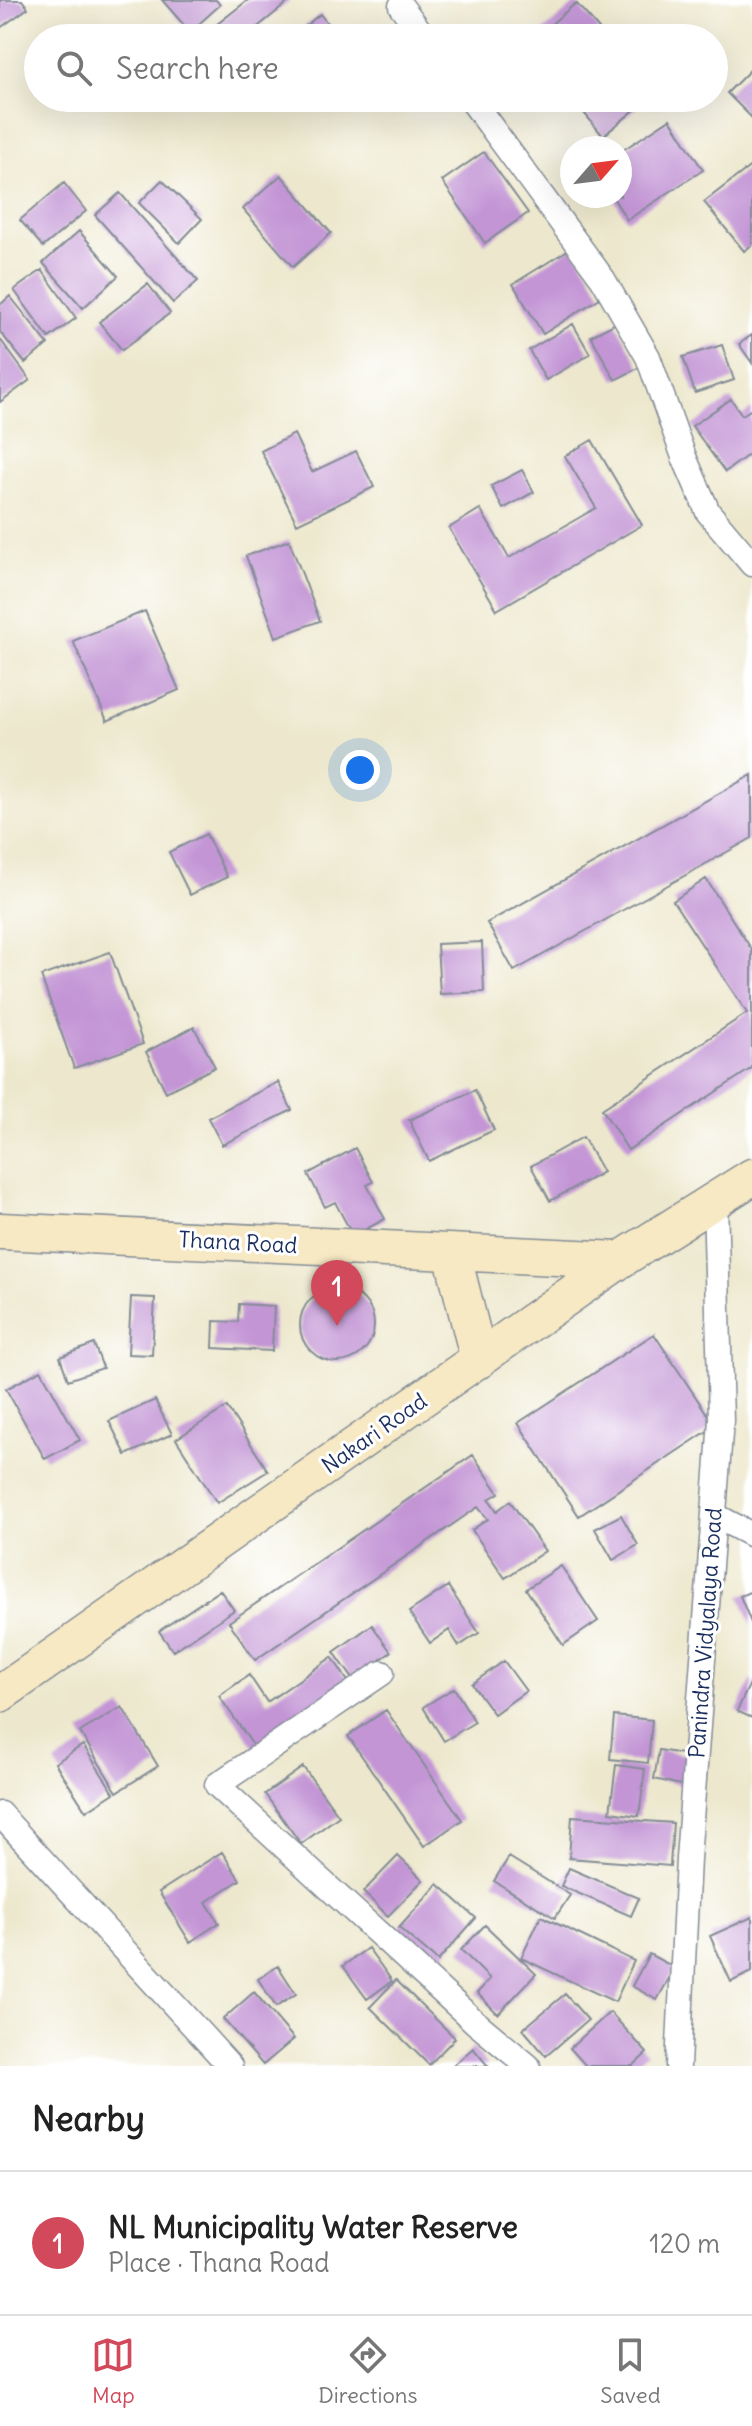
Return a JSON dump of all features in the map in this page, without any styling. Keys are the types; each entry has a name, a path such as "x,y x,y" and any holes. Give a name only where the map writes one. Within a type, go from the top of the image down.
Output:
{"street":[{"path":"401,6 414,24"},
{"path":"480,112 603,279 648,357 684,457 708,512 752,564"},
{"name":"Nakari Road","path":"0,1694 620,1260 752,1177"},
{"name":"Panindra Vidyalaya Road","path":"678,2066 688,1859 721,1420 715,1200"},
{"name":"Thana Road","path":"0,1231 620,1260"},
{"path":"452,1253 479,1360"},
{"path":"714,1515 752,1535"},
{"path":"382,1673 217,1785 475,2022 528,2066"},
{"path":"0,1814 230,2066"}],"building":[{"path":"0,0 22,0 28,8 0,28"},
{"path":"162,0 216,0 220,5 199,24 183,24"},
{"path":"248,0 291,0 261,24 217,24"},
{"path":"576,3 595,24 551,24"},
{"path":"320,14 328,24 308,24"},
{"path":"752,68 752,118 728,94"},
{"path":"583,112 632,112 603,136"},
{"path":"670,119 703,170 627,220 620,208 632,208 632,144"},
{"path":"484,152 528,213 485,243 442,181"},
{"path":"752,165 752,245 744,251 704,202"},
{"path":"281,175 331,233 293,267 243,209"},
{"path":"162,180 202,219 179,243 139,203"},
{"path":"64,183 86,211 43,247 20,220"},
{"path":"120,193 198,281 173,303 95,215"},
{"path":"79,231 118,276 83,308 43,263"},
{"path":"573,247 603,296 543,334 513,284"},
{"path":"42,270 76,318 49,338 14,290"},
{"path":"148,284 170,313 122,350 99,322"},
{"path":"10,296 48,344 25,363 0,332 0,305"},
{"path":"616,323 640,367 615,380 591,336"},
{"path":"573,324 590,354 546,380 529,350"},
{"path":"752,335 752,363 739,344"},
{"path":"0,339 30,380 0,402"},
{"path":"722,345 734,380 695,393 683,357"},
{"path":"731,399 742,415 752,409 752,452 725,472 692,426"},
{"path":"294,434 312,472 356,451 374,487 297,524 261,451"},
{"path":"592,440 642,525 497,610 449,528 480,509 509,558 596,508 565,456"},
{"path":"522,470 534,492 503,509 491,486"},
{"path":"289,540 320,621 276,637 246,556"},
{"path":"145,611 179,690 107,721 73,641"},
{"path":"752,775 752,838 514,971 487,923"},
{"path":"206,834 227,877 190,895 169,852"},
{"path":"706,879 752,950 752,1068 628,1150 602,1109 747,1013 673,901"},
{"path":"482,942 484,992 440,994 437,944"},
{"path":"110,952 143,1044 74,1068 41,976"},
{"path":"194,1027 215,1067 166,1092 146,1052"},
{"path":"278,1082 292,1110 222,1145 208,1118"},
{"path":"475,1090 494,1130 429,1161 409,1120"},
{"path":"583,1137 603,1172 550,1201 531,1166"},
{"path":"355,1148 373,1182 367,1185 385,1219 353,1236 335,1202 325,1207 308,1174"},
{"path":"337,1288 358,1294 368,1304 374,1325 368,1346 358,1356 337,1362 316,1356 306,1346 300,1325 306,1304 316,1294"},
{"path":"131,1297 155,1298 152,1355 128,1354"},
{"path":"239,1304 274,1306 272,1351 213,1348 214,1321 238,1322"},
{"path":"654,1334 715,1426 579,1516 518,1423"},
{"path":"94,1344 103,1368 68,1380 60,1357"},
{"path":"41,1370 80,1440 45,1459 6,1389"},
{"path":"155,1400 172,1434 126,1455 109,1421"},
{"path":"227,1407 268,1471 217,1503 176,1439"},
{"path":"473,1455 499,1493 489,1499 497,1511 510,1501 545,1551 505,1578 472,1530 488,1519 478,1507 255,1660 229,1622"},
{"path":"621,1515 638,1545 613,1560 595,1529"},
{"path":"561,1566 598,1621 563,1645 526,1589"},
{"path":"448,1586 479,1633 459,1646 449,1630 430,1643 409,1612"},
{"path":"220,1590 234,1610 173,1651 159,1631"},
{"path":"752,1591 752,1625 740,1596"},
{"path":"372,1625 391,1652 353,1679 334,1652"},
{"path":"332,1657 351,1686 257,1751 219,1696 249,1675 267,1702"},
{"path":"504,1661 526,1691 494,1714 472,1684"},
{"path":"752,1679 752,1718 737,1711"},
{"path":"454,1688 475,1722 444,1741 423,1707"},
{"path":"122,1707 158,1766 117,1792 80,1732"},
{"path":"386,1710 462,1820 424,1846 348,1736"},
{"path":"614,1716 652,1720 648,1763 610,1759"},
{"path":"83,1745 114,1793 86,1811 55,1763"},
{"path":"659,1750 687,1755 681,1785 654,1779"},
{"path":"616,1765 645,1769 639,1816 610,1812"},
{"path":"303,1767 339,1816 301,1844 265,1794"},
{"path":"572,1816 673,1823 670,1866 569,1858"},
{"path":"222,1852 240,1880 206,1902 219,1923 190,1942 159,1892"},
{"path":"398,1856 423,1880 388,1916 363,1892"},
{"path":"509,1857 570,1895 555,1918 494,1881"},
{"path":"569,1868 639,1898 631,1916 561,1886"},
{"path":"438,1884 476,1918 438,1961 399,1928"},
{"path":"541,1916 634,1961 615,2002 521,1958"},
{"path":"752,1917 752,1972 731,1982 710,1936"},
{"path":"485,1925 536,1974 498,2014 477,1993 490,1979 461,1950"},
{"path":"368,1948 392,1981 367,1999 343,1966"},
{"path":"649,1954 675,1968 657,2000 632,1986"},
{"path":"278,1966 296,1994 276,2007 258,1979"},
{"path":"396,1980 455,2038 429,2065 370,2007"},
{"path":"254,1992 294,2039 263,2065 223,2019"},
{"path":"565,1994 588,2020 546,2056 523,2029"},
{"path":"610,2012 647,2053 633,2066 586,2066 570,2048"},
{"path":"473,2048 488,2066 453,2066"}],"place":[{"name":"NL Municipality Water Reserve","path":"337,1326"}]}
